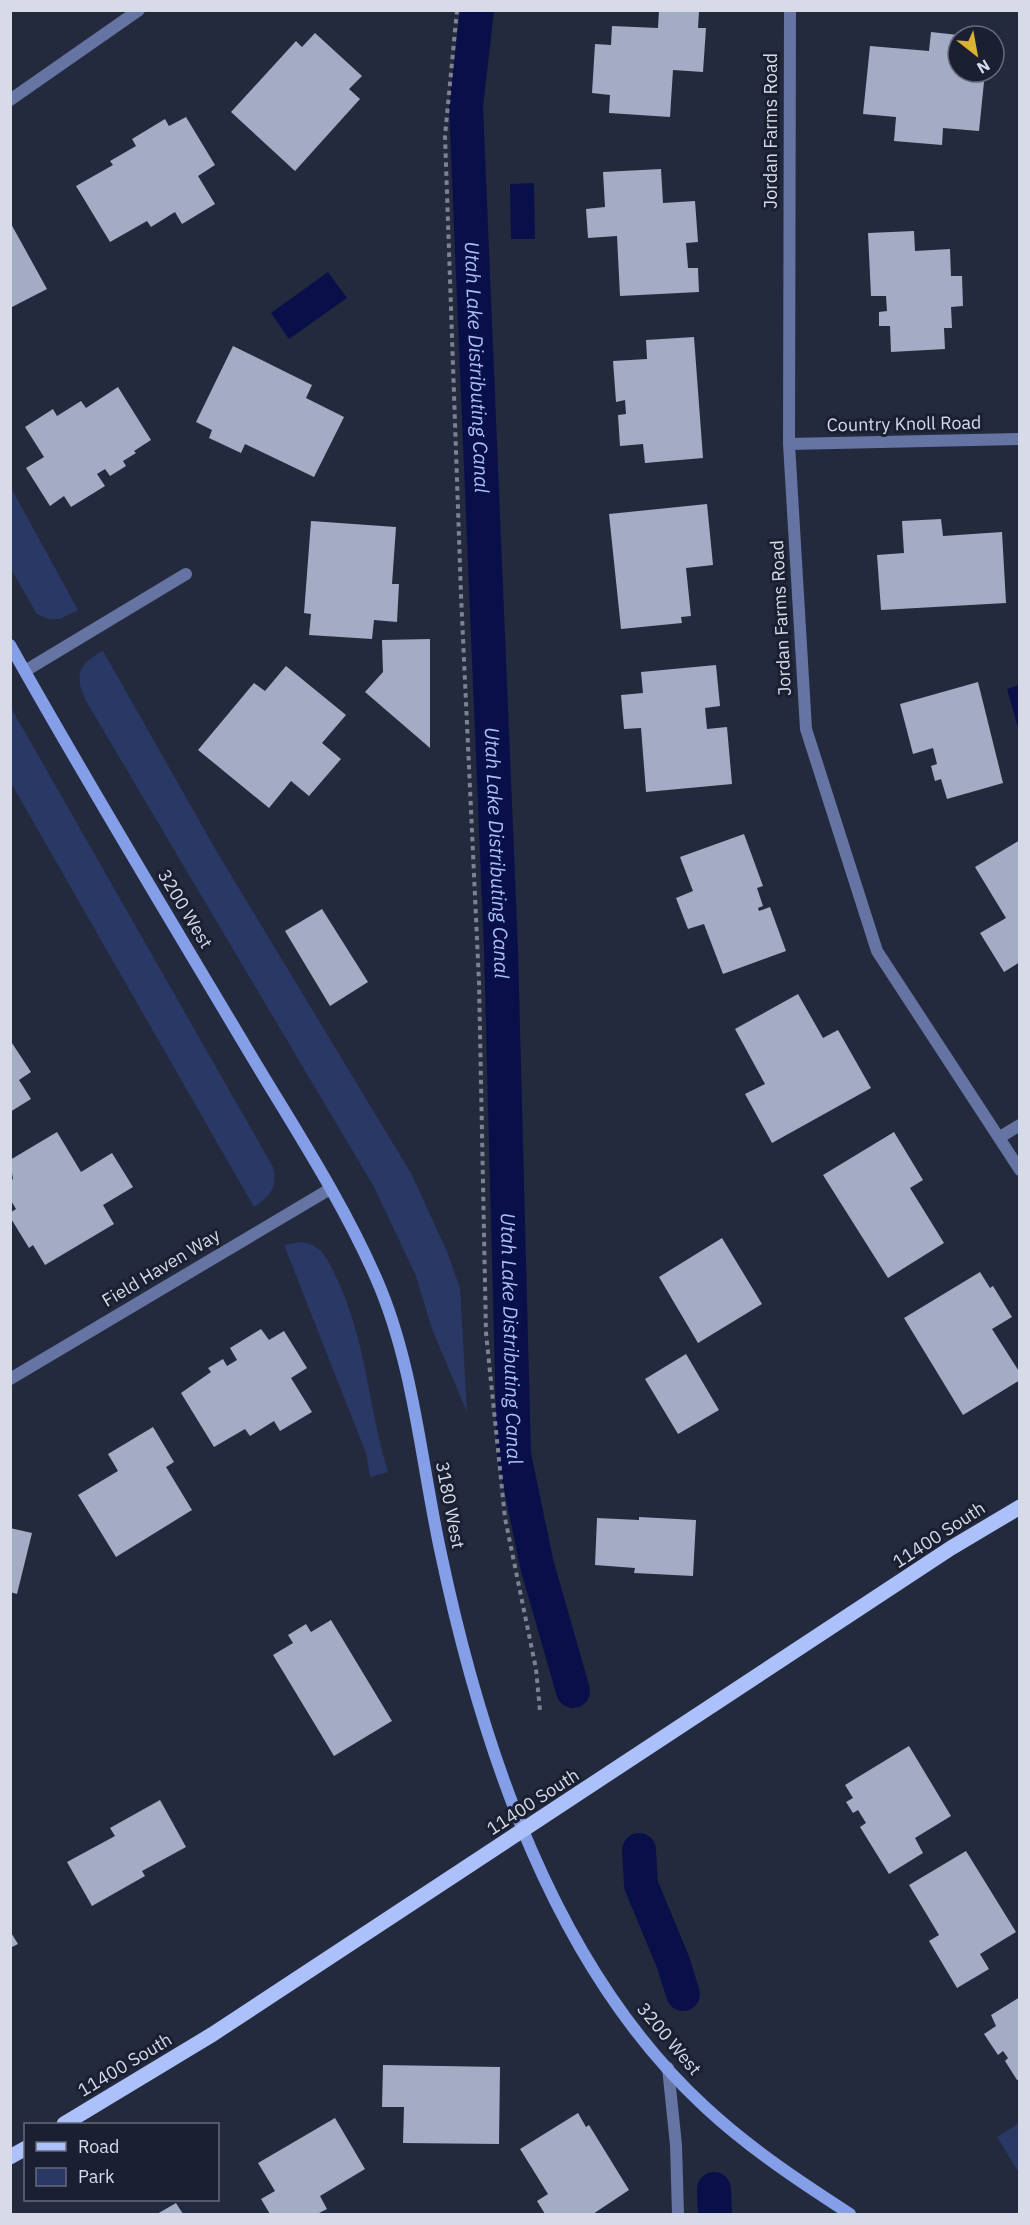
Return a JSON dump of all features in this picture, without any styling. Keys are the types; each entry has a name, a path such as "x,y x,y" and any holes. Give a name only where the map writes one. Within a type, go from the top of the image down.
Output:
{"main road":[{"name":"11400 South","path":"66,2123 213,2034 951,1548 1020,1507"},
{"path":"10,2157 24,2149"}],"street":[{"path":"10,100 139,10"},
{"name":"Jordan Farms Road","path":"790,10 789,444 806,729 877,951 1020,1170"},
{"name":"Country Knoll Road","path":"789,444 1020,439"},
{"path":"25,671 186,573"},
{"name":"3200 West","path":"10,645 330,1189"},
{"path":"1000,1137 1020,1125"},
{"name":"Field Haven Way","path":"10,1379 330,1189"},
{"name":"3180 West","path":"330,1189 359,1241 378,1283 391,1320 402,1357 466,1666 523,1832"},
{"name":"3200 West","path":"523,1832 562,1916 592,1966 625,2015 668,2068 701,2104 739,2137 772,2163 850,2214"},
{"path":"668,2068 676,2145 678,2214"}],"path":[{"path":"457,10 445,136 462,606 479,982 486,1333 505,1518 536,1669 540,1711"}],"green space":[{"path":"10,486 78,610 60,619 49,619 37,614 11,569"},
{"path":"103,651 217,852 412,1175 448,1254 460,1288 467,1412 432,1329 416,1276 374,1187 86,701 80,684 81,671 88,661"},
{"path":"10,706 273,1167 274,1180 271,1190 254,1207 11,783"},
{"path":"300,1242 314,1246 324,1254 347,1303 361,1351 388,1472 370,1477 366,1453 284,1245"},
{"path":"1019,2123 1019,2173 997,2137"}],"shaded area":[{"path":"534,183 535,239 511,239 510,184"},
{"path":"328,272 347,298 289,339 271,313"},
{"path":"1020,685 1019,731 1007,689"}],"building":[{"path":"659,10 699,11 698,28 706,28 703,72 673,70 670,117 609,113 610,95 592,93 595,44 611,45 612,26 658,28"},
{"path":"931,32 946,34 946,84 984,84 979,131 943,128 942,145 894,141 896,117 863,114 870,46 929,51"},
{"path":"315,33 362,76 349,89 360,99 295,171 231,112 296,41 302,47"},
{"path":"186,117 215,165 198,176 215,204 182,224 175,212 151,227 147,221 110,242 76,186 113,165 110,161 136,146 132,139 165,119 169,126"},
{"path":"661,169 663,203 695,201 698,242 686,243 688,268 698,268 699,292 620,296 617,236 588,238 586,209 605,207 603,172"},
{"path":"10,222 47,289 10,308"},
{"path":"914,231 915,251 950,249 951,276 962,276 963,306 951,307 952,328 944,328 945,349 891,352 890,326 879,326 879,312 887,311 886,296 871,296 868,233"},
{"path":"694,337 703,458 645,463 643,444 620,446 618,415 626,414 625,400 616,402 613,361 647,359 646,340"},
{"path":"233,346 312,385 306,398 344,417 314,477 245,444 241,453 209,438 212,430 196,422"},
{"path":"118,387 151,440 123,461 126,466 110,476 105,469 97,474 105,486 71,507 64,496 50,506 26,468 44,457 25,427 53,409 57,416 81,401 86,408"},
{"path":"707,504 713,565 686,568 691,616 681,617 682,623 621,629 609,514"},
{"path":"941,519 943,536 1002,532 1006,603 881,610 877,555 904,553 902,521"},
{"path":"311,521 396,527 392,584 399,584 397,622 374,620 372,639 309,635 311,614 304,613"},
{"path":"430,639 430,748 365,692 383,672 382,640"},
{"path":"716,665 720,706 705,708 707,729 727,727 732,784 646,792 641,728 624,729 621,695 643,693 641,672"},
{"path":"286,666 346,715 322,743 341,759 309,796 291,781 269,808 198,750 254,683 265,691"},
{"path":"978,682 1003,783 947,799 941,779 935,781 931,766 937,764 933,748 913,754 900,704"},
{"path":"744,834 763,886 757,888 763,906 758,908 759,911 770,907 786,951 723,974 704,924 688,929 676,898 693,891 680,857"},
{"path":"1020,840 1020,962 1004,972 980,933 1006,918 975,867"},
{"path":"322,909 368,982 330,1006 285,931"},
{"path":"798,994 823,1038 838,1030 871,1088 772,1143 745,1094 765,1084 735,1029"},
{"path":"10,1040 31,1072 19,1080 31,1099 10,1112"},
{"path":"57,1132 81,1172 112,1153 133,1187 103,1205 114,1224 45,1265 33,1245 29,1248 10,1217 10,1213 16,1209 10,1199 10,1180 13,1179 10,1160"},
{"path":"894,1132 923,1180 910,1188 944,1243 888,1278 823,1175"},
{"path":"722,1238 762,1304 698,1343 659,1277"},
{"path":"980,1272 990,1288 993,1286 1012,1317 992,1329 1020,1373 1020,1380 963,1415 904,1318"},
{"path":"261,1329 269,1340 284,1331 307,1368 291,1378 312,1412 280,1431 274,1421 250,1436 245,1429 214,1447 181,1393 211,1372 208,1368 223,1359 227,1366 237,1360 230,1348"},
{"path":"686,1354 719,1410 678,1434 645,1379"},
{"path":"153,1427 174,1462 166,1467 192,1510 116,1557 78,1495 118,1471 108,1454"},
{"path":"639,1517 696,1520 693,1576 634,1573 635,1568 595,1565 597,1518 639,1520"},
{"path":"10,1528 32,1533 17,1594 10,1592"},
{"path":"331,1620 392,1721 334,1756 273,1655 293,1643 288,1635 306,1624 311,1632"},
{"path":"909,1746 951,1816 915,1838 923,1853 889,1874 860,1827 866,1823 858,1810 853,1813 846,1802 853,1798 845,1785"},
{"path":"160,1800 186,1847 142,1871 145,1876 92,1906 67,1862 115,1836 110,1828"},
{"path":"966,1851 1016,1932 980,1954 989,1969 957,1988 929,1941 939,1935 909,1885"},
{"path":"10,1931 18,1944 10,1948"},
{"path":"1020,1997 1020,2079 1017,2080 1005,2061 1008,2058 1003,2051 998,2055 984,2034 996,2026 991,2015"},
{"path":"383,2065 500,2067 499,2144 403,2143 404,2107 382,2107"},
{"path":"578,2113 586,2127 589,2125 629,2190 593,2214 545,2214 537,2201 548,2194 520,2149"},
{"path":"335,2118 365,2169 320,2196 327,2209 317,2214 270,2214 261,2199 275,2191 258,2163"},
{"path":"176,2203 183,2214 157,2214"}],"waterway":[{"name":"Utah Lake Distributing Canal","path":"477,10 466,106 501,949 514,1455 537,1565 573,1691"},
{"name":"Utah Lake Distributing Canal","path":"639,1850 641,1885 673,1962 683,1994"},
{"name":"Utah Lake Distributing Canal","path":"714,2189 715,2214"}]}
